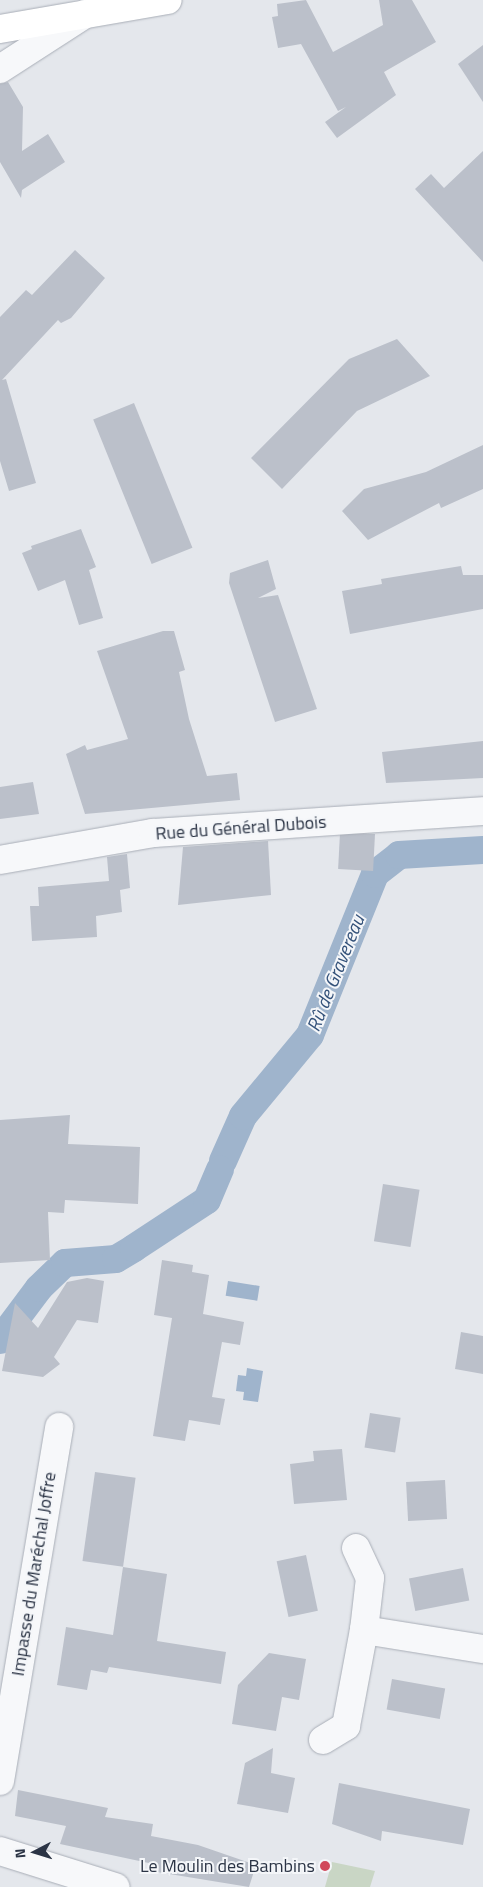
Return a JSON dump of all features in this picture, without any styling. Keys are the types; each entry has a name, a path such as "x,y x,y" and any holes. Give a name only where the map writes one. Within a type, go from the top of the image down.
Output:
{"main road":[{"path":"0,29 81,7 168,0"}],"street":[{"path":"0,69 81,7"},
{"name":"Rue du Général Dubois","path":"0,860 153,833 483,811"},
{"name":"Impasse du Maréchal Joffre","path":"0,1781 59,1428"},
{"path":"324,1740 346,1726 364,1630 370,1578 356,1548"},
{"path":"364,1630 483,1649"},
{"path":"0,1851 115,1887"}],"green space":[{"path":"332,1862 375,1871 370,1887 325,1887"}],"water":[{"path":"228,1281 260,1286 257,1301 226,1296"},
{"path":"247,1368 263,1371 258,1402 243,1400 244,1392 236,1391 238,1375 246,1376"}],"building":[{"path":"306,0 333,52 383,25 379,0 412,0 436,42 384,72 396,95 337,138 325,122 346,107 338,111 301,44 278,48 272,17 278,16 277,4"},
{"path":"483,45 483,102 458,64"},
{"path":"8,82 23,107 22,151 48,134 65,162 22,190 21,198 0,162 0,84"},
{"path":"483,151 483,262 415,189 431,174 444,188"},
{"path":"75,250 105,278 71,318 61,323 58,320 2,380 6,379 36,483 9,491 0,461 0,317 26,290 32,295"},
{"path":"397,339 430,376 357,411 282,489 251,458 349,359"},
{"path":"134,403 192,548 152,564 93,419"},
{"path":"483,445 483,489 441,508 439,503 368,540 342,511 364,489 426,472"},
{"path":"81,529 96,567 89,570 103,618 79,625 65,580 38,591 22,553 32,549 31,546"},
{"path":"268,560 276,589 258,598 278,595 317,709 275,722 229,583 230,573"},
{"path":"461,566 463,575 483,575 483,609 350,634 342,591 382,584 381,579"},
{"path":"163,631 174,631 185,670 179,672 189,719 207,776 237,773 240,800 85,814 66,754 85,745 87,750 128,739 97,651"},
{"path":"483,741 483,778 386,783 382,752"},
{"path":"33,782 39,814 0,819 0,787"},
{"path":"340,832 375,834 373,871 338,869"},
{"path":"268,841 271,895 178,905 183,847"},
{"path":"127,854 130,888 120,890 122,912 96,916 97,937 32,941 30,906 39,906 38,887 109,881 107,857"},
{"path":"70,1115 68,1144 140,1147 138,1204 65,1200 64,1213 48,1212 50,1260 0,1263 0,1120"},
{"path":"383,1184 420,1190 410,1247 374,1241"},
{"path":"162,1260 193,1265 192,1272 209,1275 203,1314 244,1322 240,1345 222,1342 212,1397 225,1399 220,1425 189,1420 185,1441 153,1436 172,1318 154,1315"},
{"path":"87,1278 104,1281 98,1323 77,1320 54,1357 60,1364 43,1377 2,1371 15,1303 38,1328 67,1282"},
{"path":"461,1332 483,1336 483,1374 455,1369"},
{"path":"370,1413 401,1418 395,1452 365,1448"},
{"path":"342,1449 347,1500 294,1504 290,1464 314,1461 313,1451"},
{"path":"95,1472 136,1478 123,1567 82,1561"},
{"path":"445,1480 447,1519 408,1521 406,1482"},
{"path":"306,1555 318,1611 289,1617 277,1561"},
{"path":"123,1567 167,1574 157,1641 226,1652 221,1684 109,1667 107,1673 91,1670 87,1690 57,1685 66,1627 113,1635"},
{"path":"463,1568 469,1600 415,1611 409,1578"},
{"path":"269,1653 306,1659 299,1700 282,1697 276,1731 232,1724 238,1685"},
{"path":"392,1679 445,1688 440,1719 387,1710"},
{"path":"273,1748 271,1773 295,1778 288,1813 237,1804 245,1763"},
{"path":"339,1783 470,1809 463,1845 382,1831 381,1841 332,1824"},
{"path":"18,1790 108,1808 105,1817 153,1824 151,1836 198,1845 256,1865 249,1887 157,1872 158,1865 60,1844 66,1826 15,1816"}],"waterway":[{"name":"Rû de Gravereau","path":"223,1161 243,1116 310,1035 375,874 399,855 483,850"},
{"name":"Rû de Gravereau","path":"0,1340 39,1288 65,1263 116,1259 207,1200 220,1170"}],"place":[{"name":"Le Moulin des Bambins","path":"325,1866"}]}
